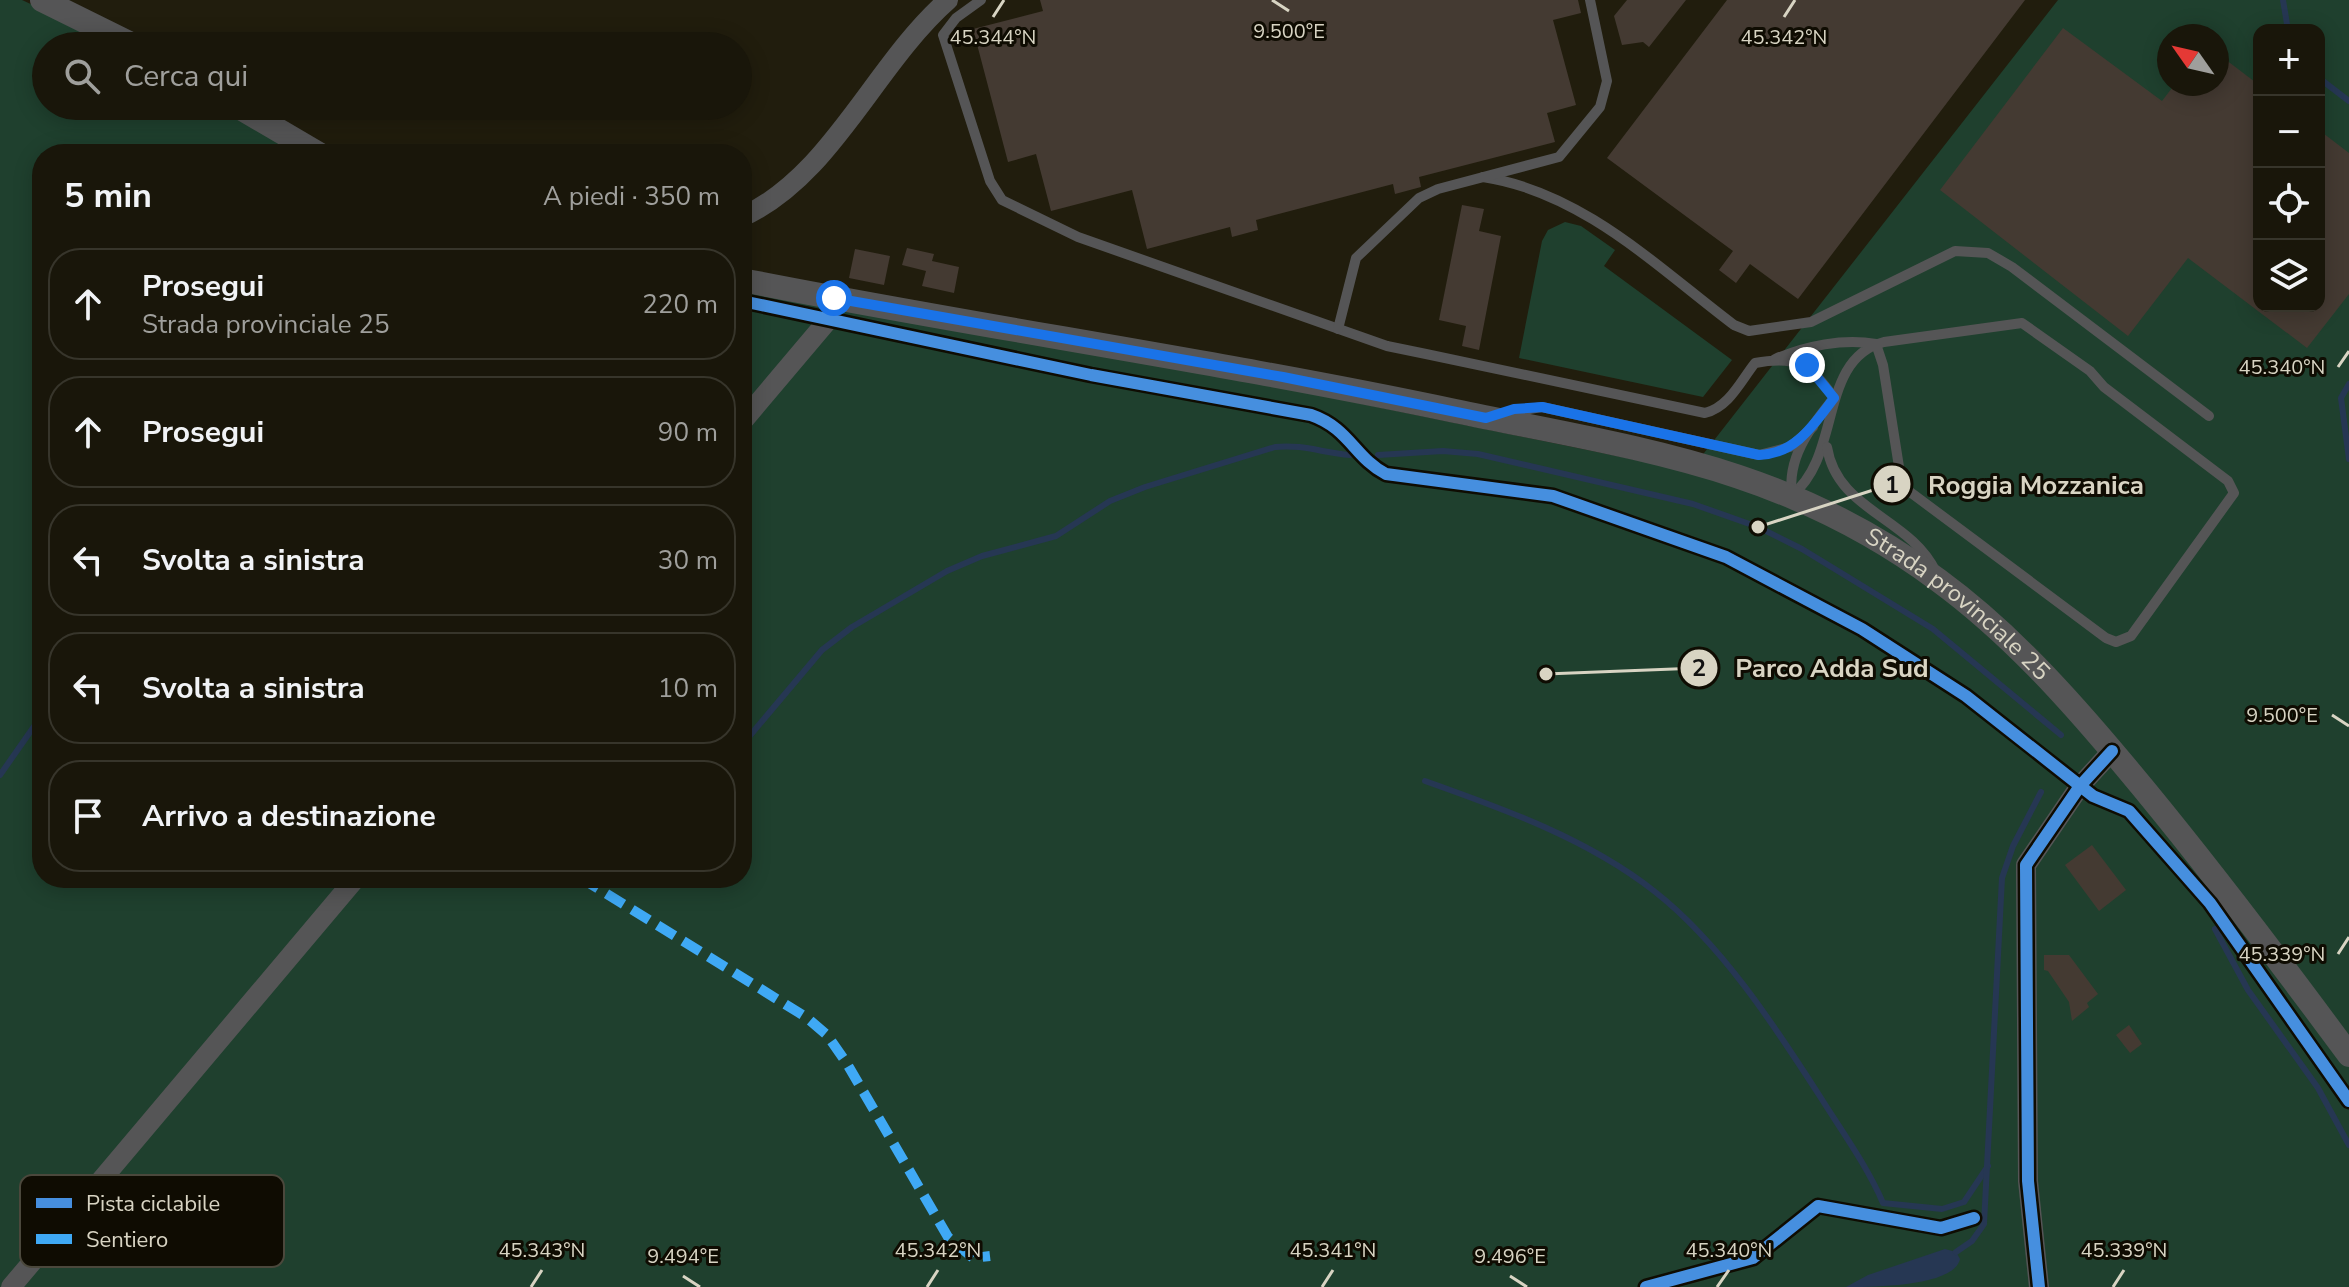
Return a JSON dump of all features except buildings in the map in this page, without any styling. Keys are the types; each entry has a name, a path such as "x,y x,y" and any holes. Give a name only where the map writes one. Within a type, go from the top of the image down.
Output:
{"street":[{"path":"752,211 783,194 807,170 902,45 948,0"},
{"path":"50,4 107,32"},
{"path":"261,120 302,144"},
{"name":"Strada provinciale 25","path":"752,282 1283,377 1675,456 1792,495 1875,538 1940,581 2051,680 2210,867 2349,1055"},
{"path":"752,410 829,319 834,298"},
{"path":"2039,1287 2028,1181 2026,865 2080,786 2112,751"},
{"path":"105,1175 348,888"},
{"path":"11,1287 28,1267"}],"lane":[{"path":"981,0 956,18 943,35 990,181 1002,200 1078,237 1387,346 1705,413 1717,410 1730,398 1755,363 1799,349 1857,340 1876,344 2027,325 2228,481 2234,493 2131,636 2116,642 2106,638 1902,486 1883,365 1876,344"},
{"path":"1338,329 1356,258 1419,198 1559,157 1600,107 1607,81 1590,0"},
{"path":"1483,177 1529,187 1571,205 1734,325 1749,331 1811,322 1955,251 1988,253 2209,416"},
{"path":"1792,495 1793,467 1813,427 1855,360 1876,344"},
{"path":"1775,359 1807,365 1834,398"},
{"path":"1792,495 1813,473 1826,439 1834,398"},
{"path":"1486,418 1514,409 1542,407 1759,455 1790,447 1813,427"},
{"path":"1826,439 1832,469 1839,482 1860,503 1910,536 1931,562 1940,581"}],"green space":[{"path":"0,0 22,0 91,32 32,32 32,120 246,120 287,144 32,144 32,888 752,888 752,289 1275,386 1690,471 2058,0 2349,0 2349,1287 0,1287"},
{"path":"1565,222 1581,226 1615,250 1604,266 1732,360 1703,397 1519,358 1542,241 1548,230"}],"water":[{"path":"1945,1249 1956,1252 1960,1259 1954,1268 1943,1275 1910,1284 1846,1287 1868,1275"}],"waterway":[{"path":"2283,0 2287,24"},
{"path":"2325,83 2349,101"},
{"path":"2349,384 2341,398 2349,459"},
{"path":"752,733 822,650 852,627 947,571 982,556 1056,536 1110,501 1145,487 1275,447 1350,455"},
{"path":"1378,455 1443,451 1478,454 1693,504 1758,527 1802,549 1933,629 2061,735"},
{"path":"0,775 32,729"},
{"path":"1425,781 1515,814 1573,841 1628,872 1679,912 1724,961 1766,1015 1854,1150 1883,1203 1942,1209 1964,1202 1988,1166"},
{"path":"1956,1252 1972,1241 1984,1224 2002,878 2013,846 2041,792"},
{"path":"2215,929 2248,990 2318,1088 2349,1145"}],"marked path":[{"path":"597,888 806,1017 827,1035 846,1062 948,1237 973,1258 990,1256"}],"cycle path":[{"path":"752,303 1091,375 1311,415 1334,427 1386,474 1553,496 1726,557 1862,629 1966,696 2093,796 2129,811 2210,903 2349,1101"},
{"path":"2039,1287 2028,1181 2026,865 2080,786 2112,751"},
{"path":"1646,1287 1753,1258 1818,1206 1941,1228 1974,1218"}],"place":[{"name":"Roggia Mozzanica","path":"1758,527"},
{"name":"Parco Adda Sud","path":"1546,674"}],"route":[{"path":"834,298 1283,377 1486,418 1529,406 1542,407 1759,455 1780,451 1799,441 1834,398 1807,365"}]}
